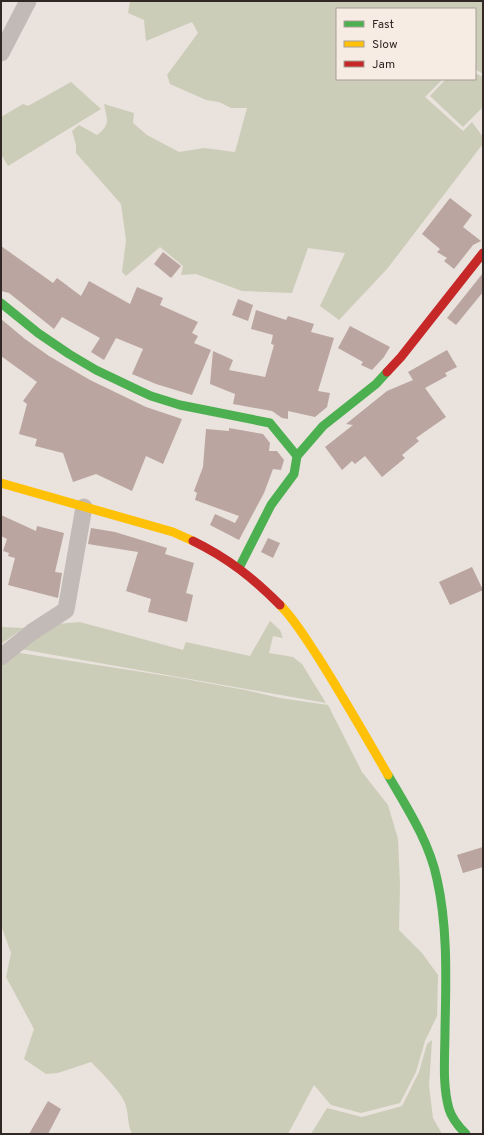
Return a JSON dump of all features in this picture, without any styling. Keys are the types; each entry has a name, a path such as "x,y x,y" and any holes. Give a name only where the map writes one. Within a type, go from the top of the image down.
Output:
{"street":[{"path":"1,53 28,1"},
{"path":"239,568 271,505 294,474 297,456 323,426 376,384 401,357 483,253"},
{"path":"1,302 43,337 65,352 115,379 152,396 186,407 270,423 297,456"},
{"path":"1,483 173,532 203,545 239,568 262,587 287,612 307,640 402,797 426,843 435,869 439,887 446,974 446,1095 453,1117 466,1134"},
{"path":"1,657 32,632 66,610 84,507"}],"green space":[{"path":"130,1 483,1 483,74 476,70 476,8 336,8 336,80 442,80 425,97 463,131 472,122 483,137 482,145 387,269 339,320 320,306 345,253 308,248 292,293 242,291 196,274 181,275 183,266 160,247 126,276 122,272 126,240 121,204 76,153 76,145 72,131 79,125 97,135 104,128 107,121 104,104 134,113 133,123 147,135 179,152 204,148 235,152 247,108 231,108 219,102 206,100 170,84 167,75 198,33 192,22 146,41 144,20 128,13"},
{"path":"476,74 483,77 483,107 463,127 430,96 445,80 476,80"},
{"path":"71,82 101,109 8,166 1,154 1,117 23,104 28,106"},
{"path":"270,621 280,630 283,638 273,636 269,653 293,657 302,664 326,703 20,649 56,624 80,622 183,650 186,642 250,656"},
{"path":"1,627 24,628 1,644"},
{"path":"1,650 174,677 280,698 328,705 362,772 388,805 398,839 400,885 399,930 422,953 438,975 437,1016 425,1041 416,1072 400,1103 361,1113 331,1105 314,1085 288,1134 132,1134 123,1098 91,1062 58,1073 46,1074 24,1059 34,1029 6,977 11,953 1,925"},
{"path":"432,1040 429,1086 433,1118 442,1134 311,1134 327,1108 362,1117 402,1106 419,1072 427,1044"}],"building":[{"path":"450,198 472,215 463,227 481,241 473,245 454,269 444,261 447,258 437,252 440,249 422,234"},
{"path":"1,246 53,283 57,278 81,296 89,281 130,304 137,287 163,298 160,305 198,322 192,333 198,336 194,343 211,350 192,395 156,384 132,374 143,349 116,338 104,360 91,352 100,338 62,317 54,329 9,293 1,291"},
{"path":"163,252 181,266 171,278 154,264"},
{"path":"483,273 483,292 456,325 447,318"},
{"path":"238,299 253,305 248,321 232,315"},
{"path":"256,310 286,320 288,316 314,324 311,332 334,338 318,391 330,393 327,407 315,417 288,411 288,419 282,418 272,411 233,404 235,394 210,384 213,351 233,360 229,370 265,377 274,345 271,344 273,335 251,329"},
{"path":"1,319 49,356 90,380 146,407 182,419 163,464 146,456 132,491 96,474 73,482 63,453 35,446 37,439 19,434 27,404 23,401 37,382 1,356"},
{"path":"350,326 390,347 384,357 372,370 361,365 363,362 338,348"},
{"path":"447,350 457,367 445,373 447,376 425,388 446,417 416,438 419,441 402,455 405,458 382,477 365,456 355,464 352,461 342,470 325,447 353,425 346,424 387,391 413,380 408,372"},
{"path":"229,428 263,434 270,443 269,451 277,451 284,460 281,470 273,469 264,493 239,540 210,525 215,514 235,523 239,516 195,500 197,493 194,491 203,467 206,429 229,431"},
{"path":"1,515 36,531 37,526 64,533 55,572 62,573 58,598 8,585 15,558 8,556 9,553 3,551 7,539 1,536"},
{"path":"91,528 115,532 167,548 165,554 194,563 186,593 193,595 187,622 148,612 151,599 126,591 138,552 88,544"},
{"path":"268,538 280,543 273,558 261,552"},
{"path":"472,567 483,590 450,605 439,582"},
{"path":"483,847 483,867 463,873 457,855"},
{"path":"48,1101 61,1109 48,1134 29,1134"}],"traffic: fast":[{"path":"1,303 38,333 69,354 96,370 151,396 180,405 270,423 297,456"},
{"path":"239,568 271,505 294,474 297,456 323,426 376,384 387,372"},
{"path":"388,775 410,812 423,838 429,851 437,879 441,898 446,954 445,1090 450,1113 456,1123 466,1134"}],"traffic: slow":[{"path":"1,483 173,532 193,541"},
{"path":"280,605 295,623 318,657 345,700 388,775"}],"traffic: jam":[{"path":"387,372 401,357 483,253"},
{"path":"193,541 218,554 240,569 280,605"}]}
